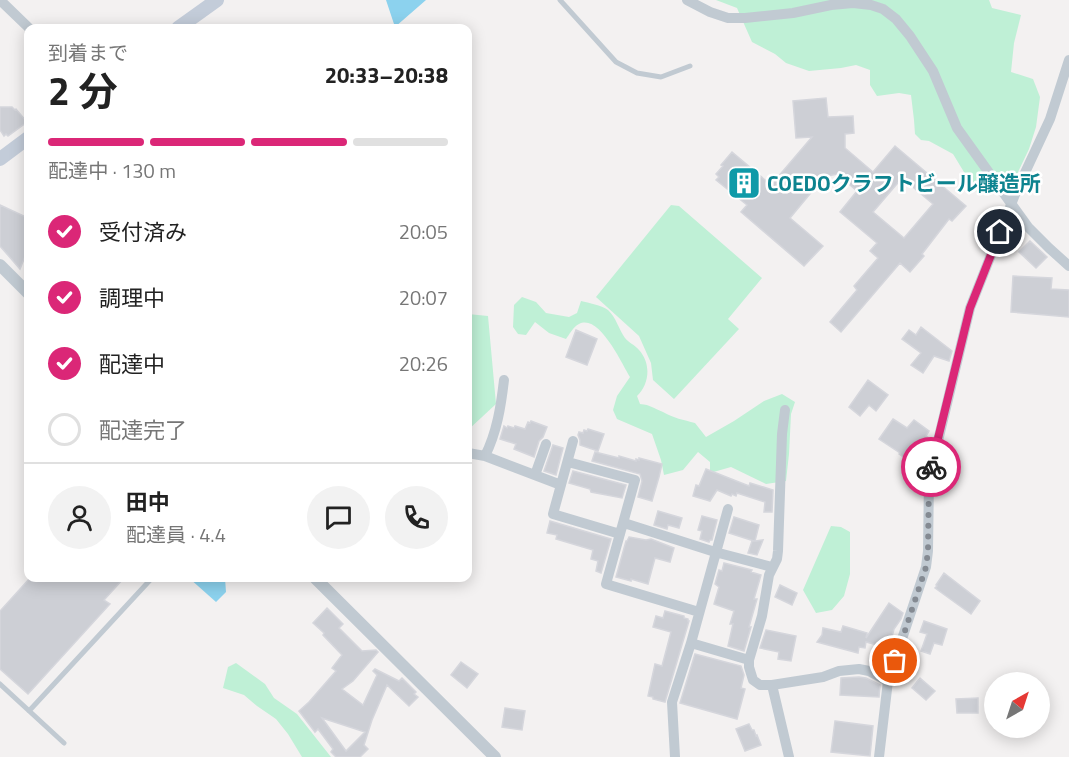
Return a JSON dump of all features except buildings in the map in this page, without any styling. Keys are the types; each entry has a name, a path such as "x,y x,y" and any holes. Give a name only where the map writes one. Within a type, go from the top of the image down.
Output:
{"main road":[{"path":"183,24 210,2"},
{"path":"0,159 24,141"}],"street":[{"path":"0,0 25,24"},
{"path":"687,0 728,18 793,13 853,3 883,9 896,19 910,36 933,71 957,128 1011,204 1028,227 1069,266"},
{"path":"879,757 888,681 926,567 929,478 970,308 1011,204 1050,119 1069,60"},
{"path":"0,265 24,289"},
{"path":"485,456 496,426 504,380"},
{"path":"785,410 782,434 778,551 749,660 753,680 760,685 772,685 859,669 869,671 888,681"},
{"path":"573,441 554,514 622,528 772,567"},
{"path":"535,475 546,444"},
{"path":"472,454 485,456 561,485"},
{"path":"568,462 635,480 606,584 699,612"},
{"path":"675,757 672,702 691,644 728,509"},
{"path":"324,582 495,757"},
{"path":"691,644 749,660"},
{"path":"772,685 789,757"}],"lane":[{"path":"560,0 616,62 638,73 661,77 690,66"},
{"path":"29,711 148,582"},
{"path":"0,684 64,743"}],"green space":[{"path":"716,0 989,0 992,8 1021,15 1014,43 1011,72 1033,79 1040,97 1036,127 1029,149 1009,191 978,195 953,154 929,141 921,140 915,134 911,95 899,93 877,96 870,85 870,70 856,65 809,71 786,63 775,54 752,42 737,8"},
{"path":"671,205 679,206 762,278 728,319 739,329 674,399 653,380 651,363 639,336 596,297"},
{"path":"522,297 536,302 546,313 569,317 577,313 581,301 608,310 625,338 639,350 646,361 647,380 637,396 640,404 695,423 706,437 764,401 782,394 795,402 791,414 786,481 766,484 731,467 710,473 710,462 698,452 683,470 664,475 652,434 617,419 613,410 617,396 630,377 602,333 587,323 579,324 566,339 549,333 535,322 526,335 518,334 513,327 514,305"},
{"path":"472,314 488,316 496,404 472,426"},
{"path":"831,526 841,527 850,532 850,574 844,596 832,610 816,613 803,590"},
{"path":"236,663 265,684 274,698 297,714 331,757 302,757 276,719 244,695 223,688 228,667"}],"water":[{"path":"386,0 426,0 398,24 394,24"},
{"path":"194,582 225,582 226,592 216,602"}],"way so far":[{"path":"895,661 926,567 931,467"}],"place":[{"name":"COEDOクラフトビール醸造所","path":"744,183"}],"route":[{"path":"931,467 970,308 1000,232"}]}
